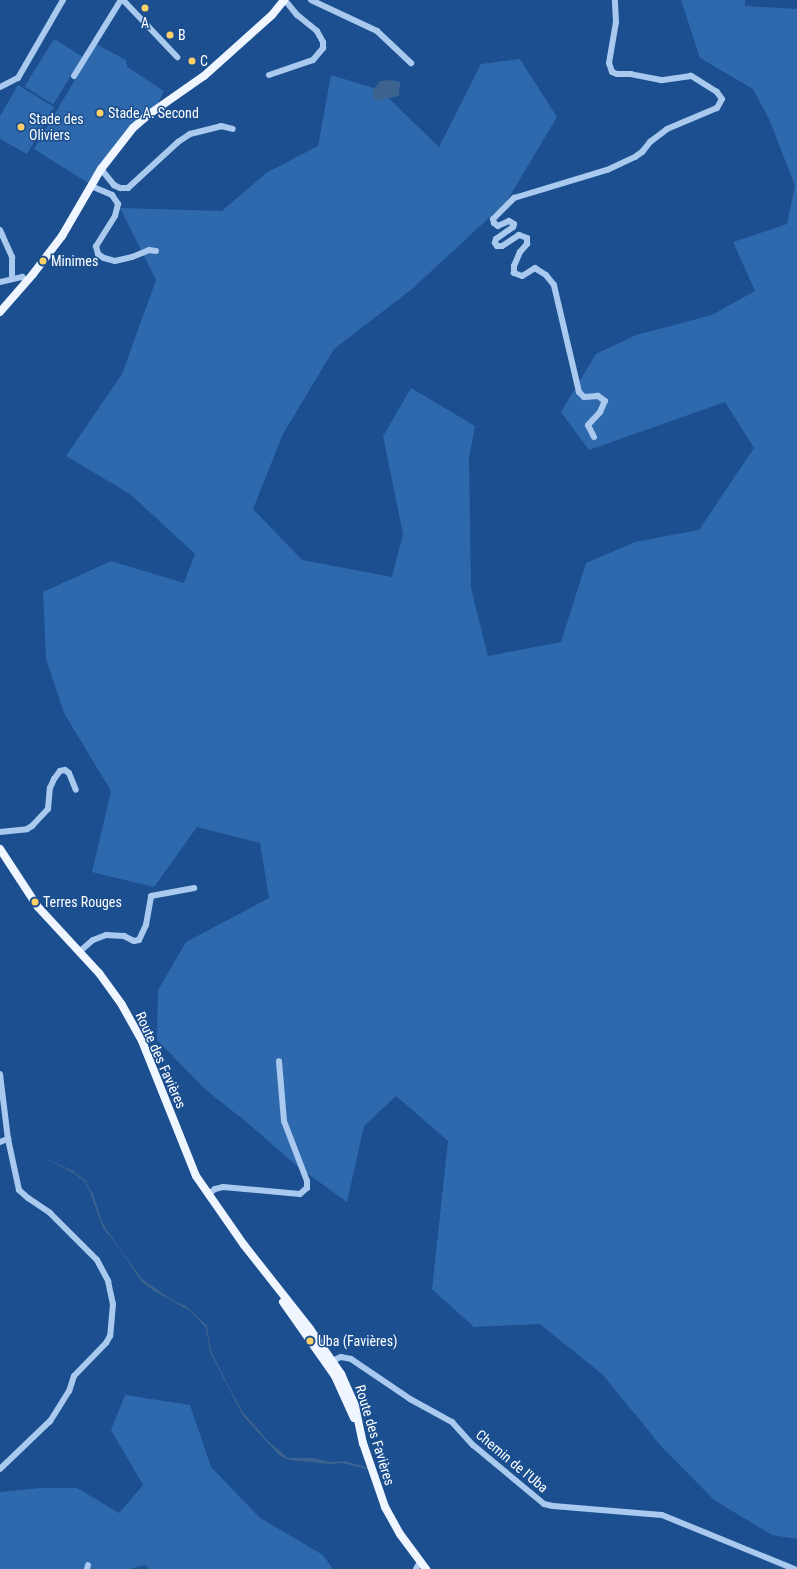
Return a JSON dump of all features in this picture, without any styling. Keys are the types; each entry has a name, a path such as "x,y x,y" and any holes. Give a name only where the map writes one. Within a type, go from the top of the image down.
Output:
{"main road":[{"path":"0,312 27,281 69,226 101,169 123,139 140,121 204,76 272,15 285,0"},
{"name":"Route des Favières","path":"0,850 38,907 107,984 135,1027 161,1087 192,1166 208,1195 266,1274 291,1315 330,1362 363,1443 385,1507 418,1566 426,1569"}],"street":[{"path":"0,87 18,78 63,0"},
{"path":"74,76 122,0 177,57"},
{"path":"269,75 310,61 318,56 323,48 323,42 317,31 300,18 285,0"},
{"path":"311,0 377,31 411,63"},
{"path":"594,437 588,425 600,412 605,401 598,396 584,397 579,392 554,285 546,275 535,268 522,276 514,273 514,266 519,253 527,244 527,238 519,235 503,246 497,246 495,243 496,239 513,227 514,224 509,221 496,225 493,222 493,218 514,198 607,170 635,157 642,152 650,142 667,129 717,108 722,99 717,92 691,76 661,80 612,72 609,63 616,22 614,0"},
{"path":"101,169 114,184 120,188 128,188 185,137 199,130 221,126 233,129"},
{"path":"91,186 112,195 118,204 115,216 96,246 98,254 104,258 115,261 132,257 150,250 156,251"},
{"path":"0,230 12,256 12,278"},
{"path":"0,282 12,278 22,277 27,281"},
{"path":"0,832 12,829 27,829 32,826 48,809 50,788 60,771 65,770 69,773 76,790"},
{"path":"79,952 91,941 106,935 124,936 134,941 139,940 146,925 149,900 152,895 194,888"},
{"path":"208,1195 215,1189 223,1187 300,1194 307,1188 307,1181 284,1121 278,1061"},
{"path":"0,1074 8,1139 19,1190 50,1213 98,1260 108,1281 113,1304 110,1336 106,1343 74,1376 69,1392 50,1421 0,1469"},
{"path":"0,1142 8,1139"},
{"name":"Chemin de l'Uba","path":"330,1362 341,1357 350,1359 410,1399 452,1422 477,1448 544,1504 662,1515 794,1569"}],"shaded area":[{"path":"681,0 745,0 745,6 797,9 797,1539 772,1535 714,1500 661,1446 603,1375 540,1324 474,1327 432,1289 448,1141 396,1096 364,1126 347,1202 297,1166 245,1121 206,1090 157,1040 158,990 186,942 269,898 260,843 197,827 154,887 92,872 111,791 64,713 46,659 43,592 111,561 184,583 195,554 130,494 66,456 122,374 156,280 120,208 222,211 266,173 318,146 331,75 380,90 439,147 481,64 520,59 557,117 507,201 412,289 334,349 283,434 253,509 302,560 392,577 403,534 383,436 411,388 475,426 469,458 471,588 488,656 561,642 586,563 635,542 699,530 754,448 725,402 589,450 561,412 596,354 636,335 712,315 755,291 733,242 787,224 795,186 770,121 753,89 700,58"},
{"path":"54,39 83,57 53,105 24,86"},
{"name":"Stade A. Second","path":"96,44 126,60 127,67 164,91 157,105 90,184 34,149"},
{"path":"392,80 400,82 399,96 375,101 372,91 380,81"},
{"name":"Stade des Oliviers","path":"18,85 54,107 27,154 0,139 0,116"},
{"path":"41,1156 73,1171 85,1180 93,1194 101,1219 106,1229 142,1279 172,1300 186,1306 207,1326 211,1351 228,1385 242,1411 269,1442 288,1458 314,1458 330,1462 345,1461 369,1468 370,1470 343,1463 331,1464 290,1460 280,1456 243,1416 210,1352 206,1328 190,1311 154,1291 141,1281 119,1248 103,1228 88,1187 84,1181 75,1174"},
{"path":"125,1395 190,1405 211,1467 260,1518 323,1555 333,1569 149,1569 146,1565 130,1569 0,1569 0,1492 41,1488 77,1488 119,1513 143,1485 111,1430"}],"place":[{"name":"A","path":"145,8"},
{"name":"B","path":"170,35"},
{"name":"C","path":"192,61"},
{"name":"Stade A. Second","path":"100,113"},
{"name":"Stade des Oliviers","path":"21,127"},
{"name":"Minimes","path":"43,261"},
{"name":"Terres Rouges","path":"35,902"},
{"name":"Uba (Favières)","path":"310,1341"}]}
